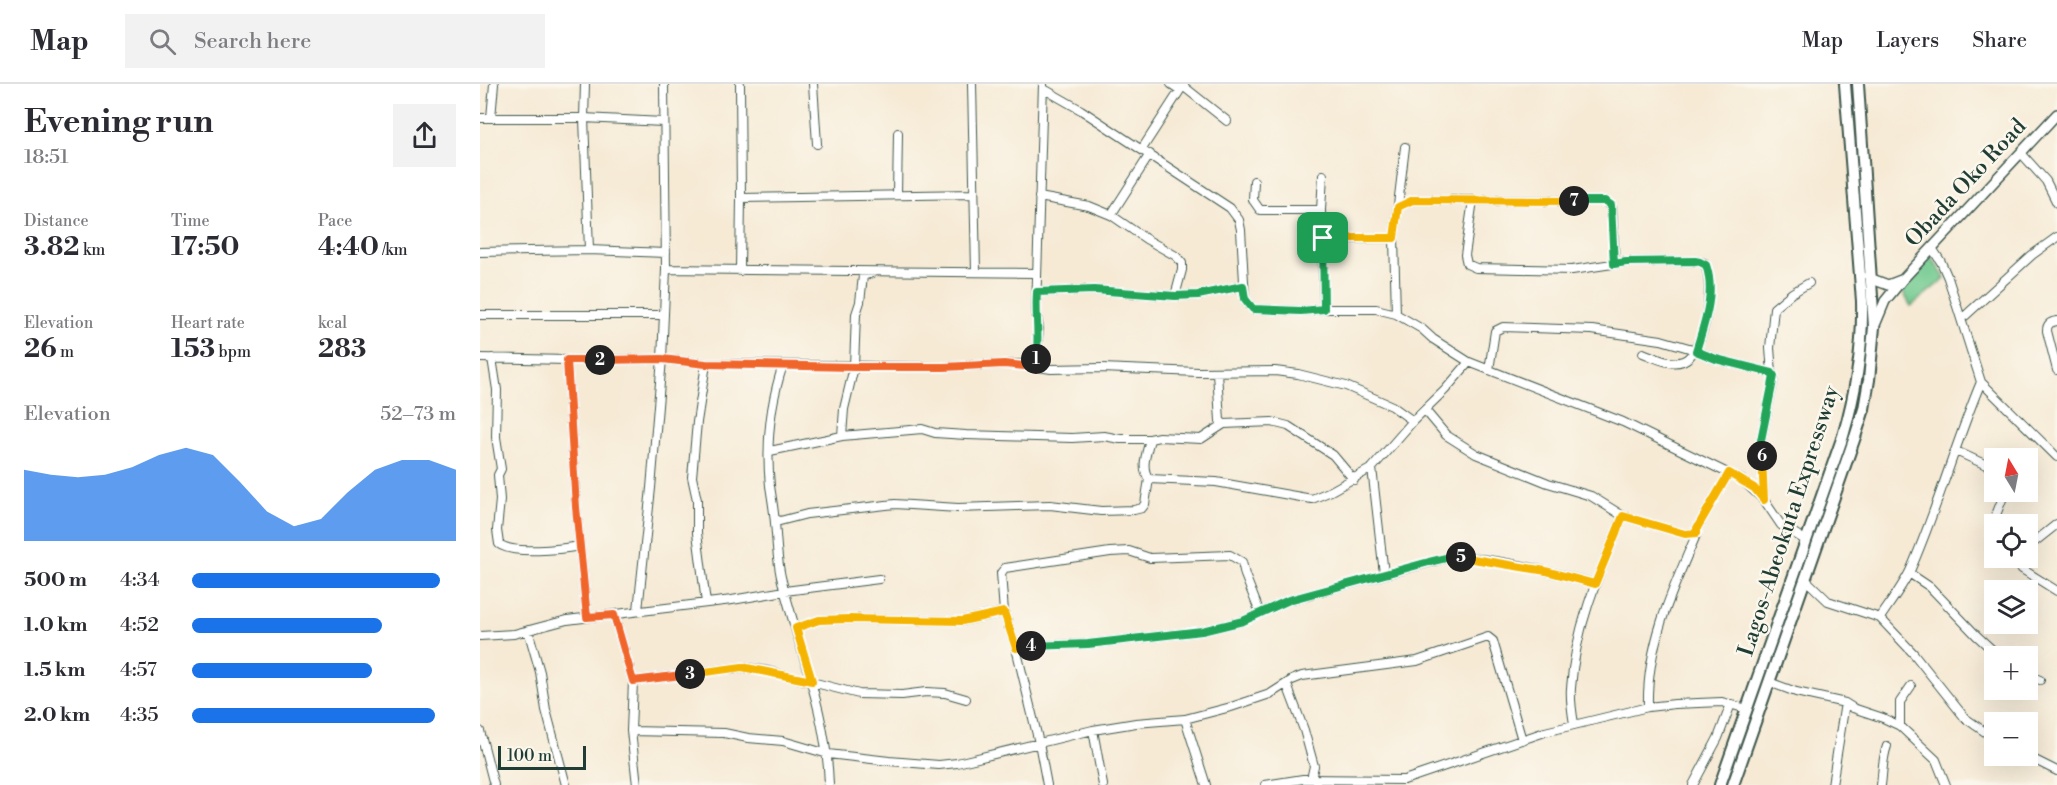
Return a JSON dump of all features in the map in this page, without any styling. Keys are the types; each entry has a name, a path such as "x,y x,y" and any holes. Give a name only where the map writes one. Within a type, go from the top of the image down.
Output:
{"highway":[{"name":"Lagos-Abeokuta Expressway","path":"1720,785 1851,410 1862,336 1862,301 1845,84"},
{"name":"Lagos-Abeokuta Expressway","path":"1733,785 1864,409 1874,327 1857,84"}],"main road":[{"name":"Obada Oko Road","path":"1874,327 1885,301 1903,279 2057,114"},
{"path":"1872,279 1888,285 1903,279"}],"street":[{"path":"491,118 494,84"},
{"path":"585,84 584,118 589,250"},
{"path":"638,610 662,359 666,269 664,84"},
{"path":"740,84 740,271"},
{"path":"813,84 817,144"},
{"path":"972,84 976,272"},
{"path":"1171,84 1182,87 1227,121"},
{"path":"1035,367 1039,329 1036,310 1044,87 1223,201 1236,215 1242,230 1243,286 1245,299 1253,309 1301,311 1376,309 1396,314 1469,362 1623,422 1729,473 1754,488 1781,525 1805,540"},
{"path":"1142,149 1182,87"},
{"path":"480,118 584,118 663,122"},
{"path":"897,195 898,133"},
{"path":"1396,314 1394,238 1405,147"},
{"path":"2021,153 2046,181 2057,203"},
{"path":"1112,215 1150,154"},
{"path":"1323,175 1324,309"},
{"path":"1254,181 1253,200 1260,210 1322,210"},
{"path":"741,198 974,194"},
{"path":"1039,197 1089,206 1112,215 1180,259 1182,270 1175,296"},
{"path":"1398,207 1413,200 1598,201 1609,203 1612,208 1614,264"},
{"path":"1473,200 1465,255 1467,264 1471,267 1572,270 1626,262 1695,261 1704,263 1710,288 1708,309 1696,351 1690,358 1674,363 1643,353"},
{"path":"1961,316 1965,316 2032,255 2057,237"},
{"path":"1323,238 1394,238"},
{"path":"1932,248 1941,262 1961,316 1981,382 2057,457"},
{"path":"480,252 589,250 666,253"},
{"path":"666,269 1037,273"},
{"path":"842,436 844,409 854,367 856,314 863,276 879,271"},
{"path":"1764,500 1761,440 1774,378 1770,348 1774,308 1791,293 1809,282"},
{"path":"1037,292 1094,290 1175,296 1198,295 1243,286"},
{"path":"480,315 664,315"},
{"path":"2057,321 2050,322 2047,331 2057,370"},
{"path":"1489,370 1495,331 1503,327 1592,330 1661,340 1716,359 1772,373"},
{"path":"480,358 662,359 706,364 854,367 1004,364 1051,369 1102,368 1217,372 1258,370 1298,374 1346,386 1392,406 1413,421"},
{"path":"492,358 497,390 496,437 501,468 498,475 499,544 508,548 538,551 580,546"},
{"path":"567,360 587,617"},
{"path":"1149,479 1216,482 1312,499 1354,480 1372,468 1469,362"},
{"path":"706,364 697,422 692,477 697,500 697,533 706,603"},
{"path":"783,365 771,410 770,485 781,579 812,681 828,754 829,785"},
{"path":"1217,372 1218,416 1224,424"},
{"path":"1880,618 1909,573 1981,382"},
{"path":"1425,410 1446,435 1476,454 1548,483 1591,496 1623,516 1685,534 1697,533"},
{"path":"770,451 842,436 922,429 935,433 966,435 1201,439 1224,424 1272,422 1288,426 1333,455 1354,480"},
{"path":"775,519 780,521 807,514 895,504 958,508 1050,505 1101,511 1134,510 1142,508 1145,504 1149,479 1143,466 1150,439"},
{"path":"1956,451 1984,464"},
{"path":"1372,468 1384,574"},
{"path":"1648,707 1648,678 1668,598 1697,533 1697,528 1729,473"},
{"path":"1574,724 1571,688 1587,604 1623,516"},
{"path":"2038,539 2057,524"},
{"path":"1047,785 1016,648 1004,612 1001,573 1005,568 1110,552 1129,551 1150,558 1230,555 1242,562 1260,613"},
{"path":"1016,648 1088,644 1202,631 1243,621 1289,600 1450,557 1471,557 1546,571 1595,584"},
{"path":"2021,568 2057,591"},
{"path":"1909,573 1930,587 1988,646"},
{"path":"480,636 499,636 587,617 879,579"},
{"path":"1805,579 1828,601 1880,618 1914,654 1965,718 1984,731"},
{"path":"796,628 819,620 962,621 1004,612"},
{"path":"614,615 633,681 631,731 637,785"},
{"path":"528,630 566,785"},
{"path":"631,731 724,733 783,741 828,754 939,765 957,763 1093,730 1136,723 1185,719 1270,694 1302,676 1417,661 1488,637 1492,641 1522,740"},
{"path":"633,681 742,667 812,681 860,694 902,695 926,692 945,693 966,699"},
{"path":"1769,682 1796,692 1845,703 1900,726 1936,760 1946,785"},
{"path":"1287,685 1304,730 1314,766 1311,779"},
{"path":"1900,726 1900,702 1911,686"},
{"path":"1265,785 1311,779 1343,782 1404,780 1574,724 1648,707 1693,703 1731,704 1747,709"},
{"path":"1832,785 1845,703"},
{"path":"1693,785 1718,738 1731,704"},
{"path":"1185,719 1206,785"},
{"path":"1093,730 1103,785"},
{"path":"480,731 494,785"},
{"path":"1881,785 1882,761 1887,746"},
{"path":"2038,762 2057,771"}],"green space":[{"path":"1931,256 1945,278 1911,306 1900,287"}],"route":[{"path":"1413,200 1605,201 1609,203 1612,208 1614,264 1695,261 1706,265 1710,288 1708,309 1696,351 1716,359 1772,373 1774,376 1761,440 1764,500 1754,488 1729,473 1697,528 1697,533 1685,534 1623,516 1595,584 1546,571 1471,557 1450,557 1289,600 1243,621 1202,631 1088,644 1016,648 1007,615 1004,612 962,621 819,620 796,628 812,681 742,667 633,681 614,615 587,617 576,507 567,360 662,359 706,364 854,367 1020,364 1035,367 1039,329 1036,310 1037,292 1094,290 1175,296 1198,295 1243,286 1247,304 1253,309 1301,311 1324,309 1323,238 1394,238 1398,207 1413,200"}]}
